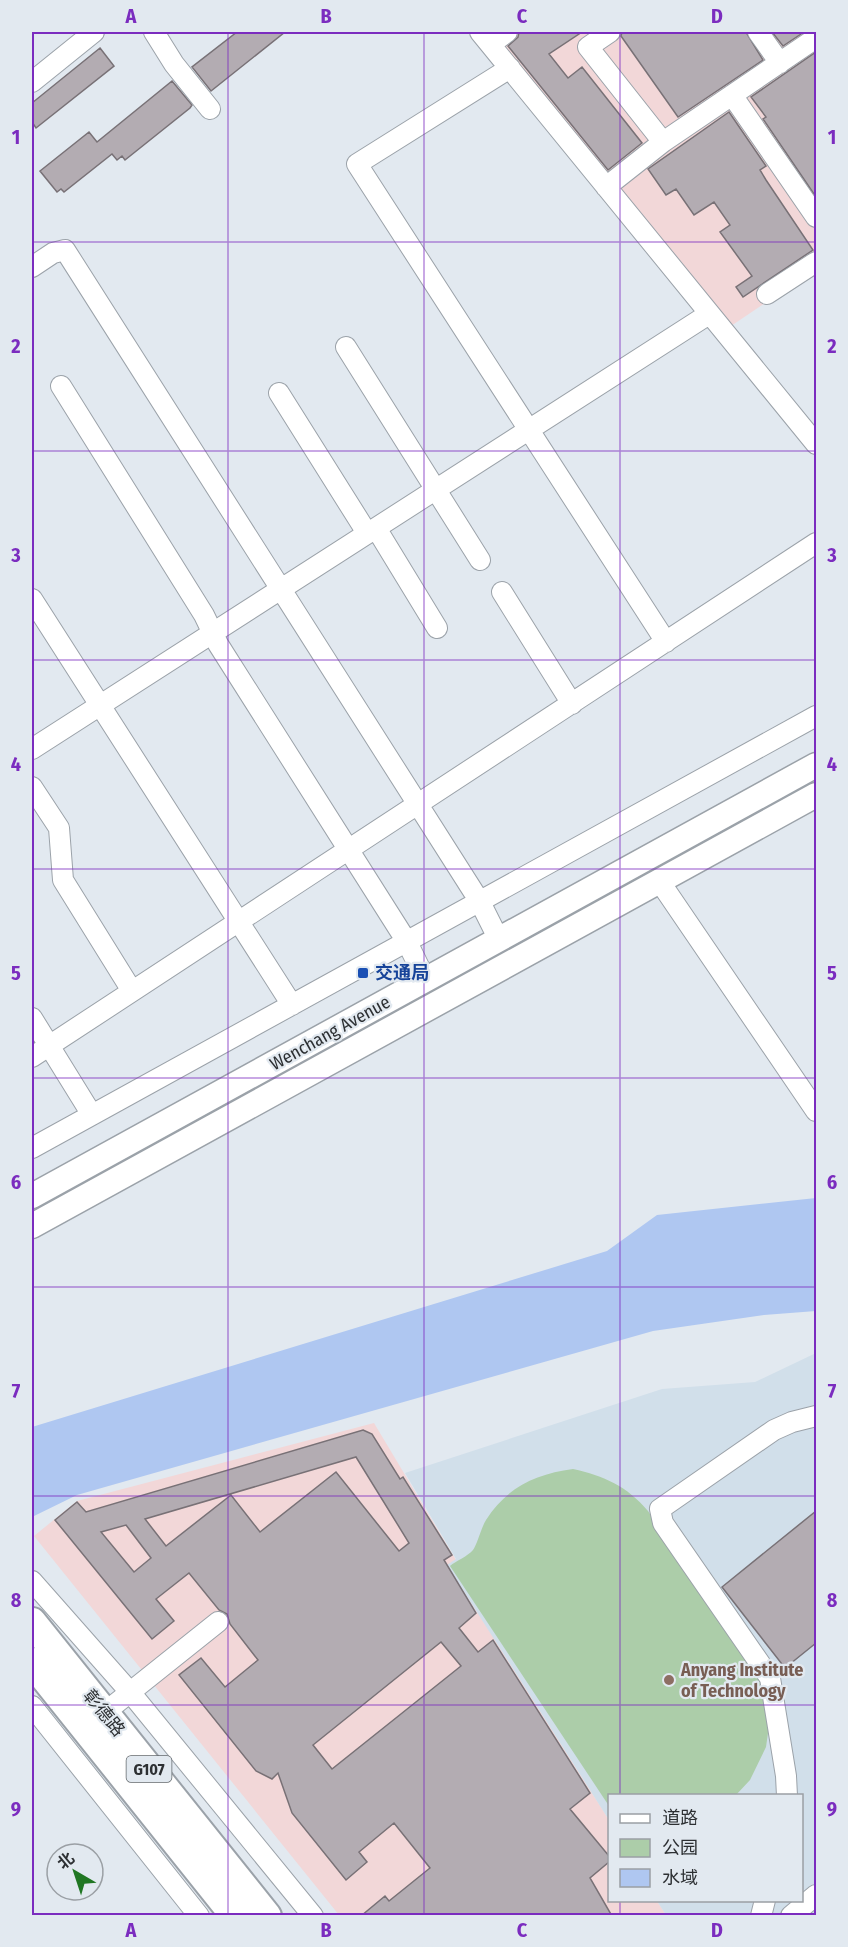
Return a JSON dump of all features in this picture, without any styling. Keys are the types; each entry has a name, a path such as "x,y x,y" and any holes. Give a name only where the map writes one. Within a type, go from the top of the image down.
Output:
{"highway":[{"name":"彰德路","path":"32,1622 267,1916"},
{"name":"彰德路","path":"32,1662 235,1916"}],"main road":[{"name":"Wenchang Avenue","path":"32,1196 816,765"},
{"name":"Wenchang Avenue","path":"32,1226 816,795"}],"street":[{"path":"32,82 94,32"},
{"path":"154,32 174,64 210,109"},
{"path":"507,32 486,38 816,444"},
{"path":"610,32 588,47 663,142"},
{"path":"758,32 780,63"},
{"path":"606,187 663,142 816,38"},
{"path":"510,68 357,164 666,642"},
{"path":"732,96 816,218"},
{"path":"32,267 53,253 65,250 480,902 499,940"},
{"path":"767,294 816,262"},
{"path":"32,749 709,314"},
{"path":"346,347 480,560"},
{"path":"61,386 407,942 426,981"},
{"path":"279,393 437,628"},
{"path":"32,1057 816,543"},
{"path":"502,592 572,704"},
{"path":"32,600 292,1005"},
{"path":"32,1148 816,716"},
{"path":"32,787 59,828 63,880 132,991"},
{"path":"660,882 816,1111"},
{"path":"32,1018 92,1114"},
{"path":"787,1794 770,1678 663,1522 660,1509 774,1430 792,1422 816,1416"},
{"path":"32,1581 130,1692 313,1916"},
{"path":"104,1713 218,1622"},
{"path":"32,1706 199,1916"},
{"path":"791,1916 816,1895"}],"shaded area":[{"path":"512,32 816,32 816,269 731,326 499,40"},
{"name":"Anyang Institute of Technology","path":"816,1353 816,1915 666,1915 658,1902 803,1902 803,1794 608,1794 608,1818 447,1565 456,1559 405,1473 662,1389 755,1382"},
{"path":"374,1423 456,1560 448,1565 608,1818 608,1902 658,1902 666,1915 339,1915 34,1536 77,1501"}],"green space":[{"path":"573,1469 595,1475 614,1483 640,1502 760,1678 770,1719 766,1747 750,1780 737,1794 608,1794 608,1804 450,1566 473,1550 486,1520 503,1499 524,1484 560,1471"}],"water":[{"path":"816,1198 816,1311 764,1315 653,1331 77,1495 32,1517 32,1427 607,1251 657,1215"}],"building":[{"path":"237,32 285,32 211,91 192,67"},
{"path":"519,32 582,32 549,54 568,78 582,67 642,143 608,170 508,46 518,37"},
{"path":"622,32 746,32 763,60 678,117 621,36"},
{"path":"772,32 804,32 783,46"},
{"path":"100,48 114,66 36,128 32,122 32,103"},
{"path":"816,52 816,197 763,119 766,117 751,97"},
{"path":"172,81 192,105 190,108 125,160 122,156 117,160 112,154 64,192 61,189 57,192 40,171 89,132 97,142"},
{"path":"729,112 766,166 760,170 766,180 813,250 743,297 736,287 752,276 720,232 730,225 714,202 694,215 676,189 666,195 648,169"},
{"path":"363,1430 372,1434 400,1479 403,1477 452,1555 444,1560 476,1613 459,1628 478,1652 493,1640 590,1793 570,1809 608,1855 608,1863 590,1878 612,1916 361,1916 385,1896 389,1901 430,1868 394,1823 359,1852 367,1862 346,1880 292,1813 278,1773 272,1779 256,1771 179,1675 201,1658 225,1687 258,1660 230,1624 227,1614 219,1610 189,1573 156,1599 174,1621 152,1639 55,1520 77,1502 86,1512","holes":["356,1457 409,1543 399,1551 336,1472 260,1532 231,1495 166,1546 145,1519","126,1525 151,1558 134,1572 101,1532","441,1642 461,1666 332,1769 313,1745"]},
{"path":"816,1511 816,1643 785,1668 722,1587"}],"place":[{"name":"交通局","path":"363,973"},
{"name":"Anyang Institute of Technology","path":"669,1680"}]}
